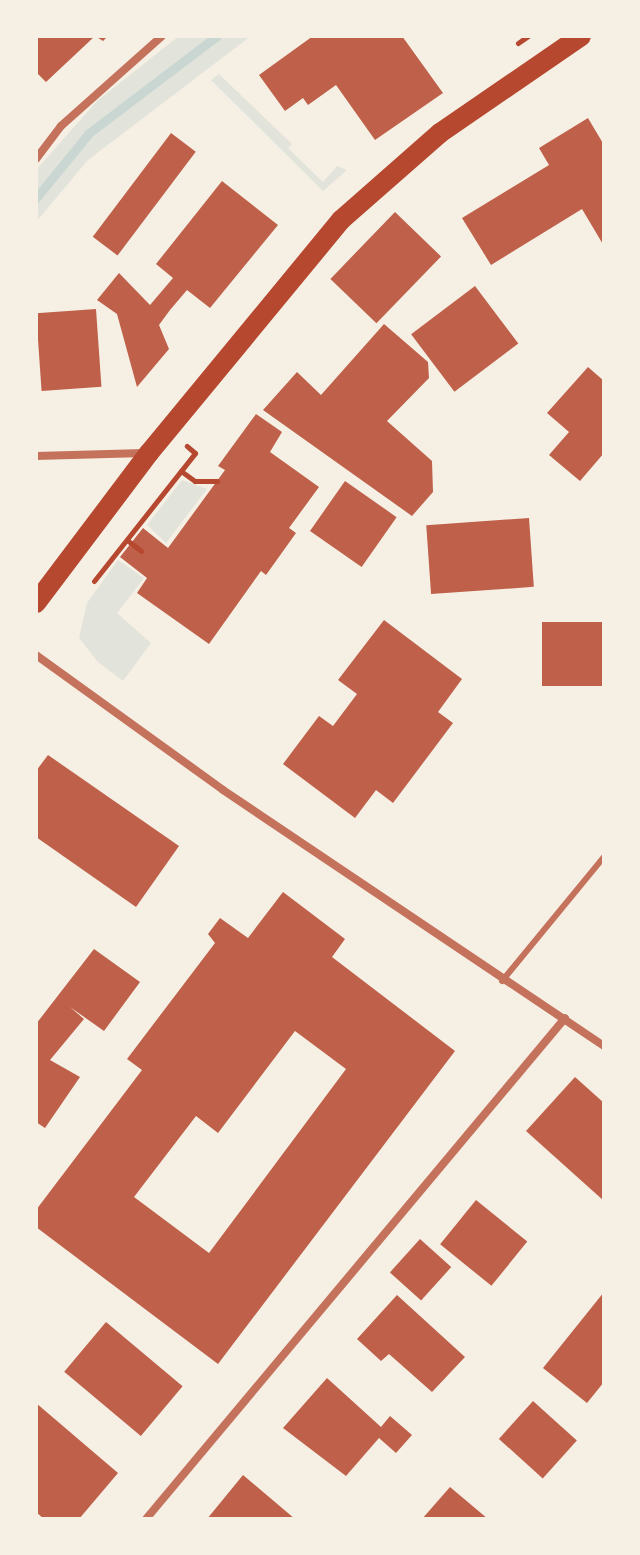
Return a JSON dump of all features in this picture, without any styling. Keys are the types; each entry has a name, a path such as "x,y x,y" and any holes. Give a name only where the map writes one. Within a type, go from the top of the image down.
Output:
{"main road":[{"path":"36,603 149,453 341,220 440,133 581,36"}],"street":[{"path":"36,159 61,126 162,36"},
{"path":"36,456 149,453"},
{"path":"36,655 502,981 565,1018 604,1046"},
{"path":"146,1519 565,1018"}],"lane":[{"path":"502,981 604,857"}],"path":[{"path":"518,43 528,36"},
{"path":"181,471 195,481 217,481"},
{"path":"127,540 141,551"}],"shaded area":[{"path":"179,36 251,36 88,160 36,222 36,170 97,101"},
{"path":"219,74 292,144 288,148 323,182 337,166 347,170 323,191 211,80"},
{"path":"182,480 207,489 166,543 147,525"},
{"path":"118,560 144,578 117,613 151,643 123,681 98,662 79,638 87,603"}],"building":[{"path":"36,36 95,36 46,82 36,72"},
{"path":"313,36 402,36 443,93 375,140 336,85 308,105 303,98 285,111 259,75"},
{"path":"588,118 604,145 604,246 582,209 491,265 462,218 549,165 539,148"},
{"path":"171,133 196,152 118,255 93,237"},
{"path":"222,181 278,225 210,308 187,290 159,325 169,349 137,387 117,314 97,300 119,273 150,305 173,278 156,264"},
{"path":"395,212 441,256 376,323 330,279"},
{"path":"475,286 518,344 454,392 411,334"},
{"path":"96,309 101,387 42,391 36,313"},
{"path":"384,324 428,362 429,378 387,421 432,461 433,492 412,516 263,410 297,372 321,395"},
{"path":"588,367 604,381 604,453 580,481 549,455 569,432 547,413"},
{"path":"256,414 282,432 270,452 319,487 289,528 296,533 266,575 261,571 209,644 137,593 147,578 120,557 143,528 168,548 225,470 218,466"},
{"path":"345,481 397,517 362,567 310,531"},
{"path":"529,518 534,587 431,594 426,525"},
{"path":"384,620 462,679 438,712 453,723 393,803 376,790 355,818 283,764 319,716 333,726 357,694 338,680"},
{"path":"542,622 604,622 604,686 542,686"},
{"path":"48,755 179,846 136,907 36,837 36,771"},
{"path":"283,892 345,939 332,957 455,1051 218,1364 36,1227 36,1210 142,1070 127,1059 215,943 208,934 220,918 248,938","holes":["295,1031 346,1069 209,1253 134,1197 196,1116 218,1133"]},
{"path":"94,949 140,982 104,1031 70,1007 84,1019 50,1060 80,1077 45,1128 36,1122 36,1024"},
{"path":"575,1077 604,1103 604,1201 526,1131"},
{"path":"476,1200 527,1242 491,1286 440,1244"},
{"path":"420,1239 451,1267 421,1301 390,1272"},
{"path":"604,1292 604,1382 587,1403 543,1368"},
{"path":"397,1295 465,1357 432,1392 389,1354 381,1361 357,1339"},
{"path":"106,1322 183,1386 141,1436 64,1372"},
{"path":"327,1378 381,1427 390,1416 412,1435 396,1453 379,1438 346,1476 283,1428"},
{"path":"533,1401 577,1440 543,1478 499,1439"},
{"path":"36,1403 118,1473 79,1519 44,1519 36,1512"},
{"path":"243,1475 295,1519 207,1519"},
{"path":"450,1487 488,1519 422,1519"}],"waterway":[{"path":"36,198 89,133 217,36"}]}
